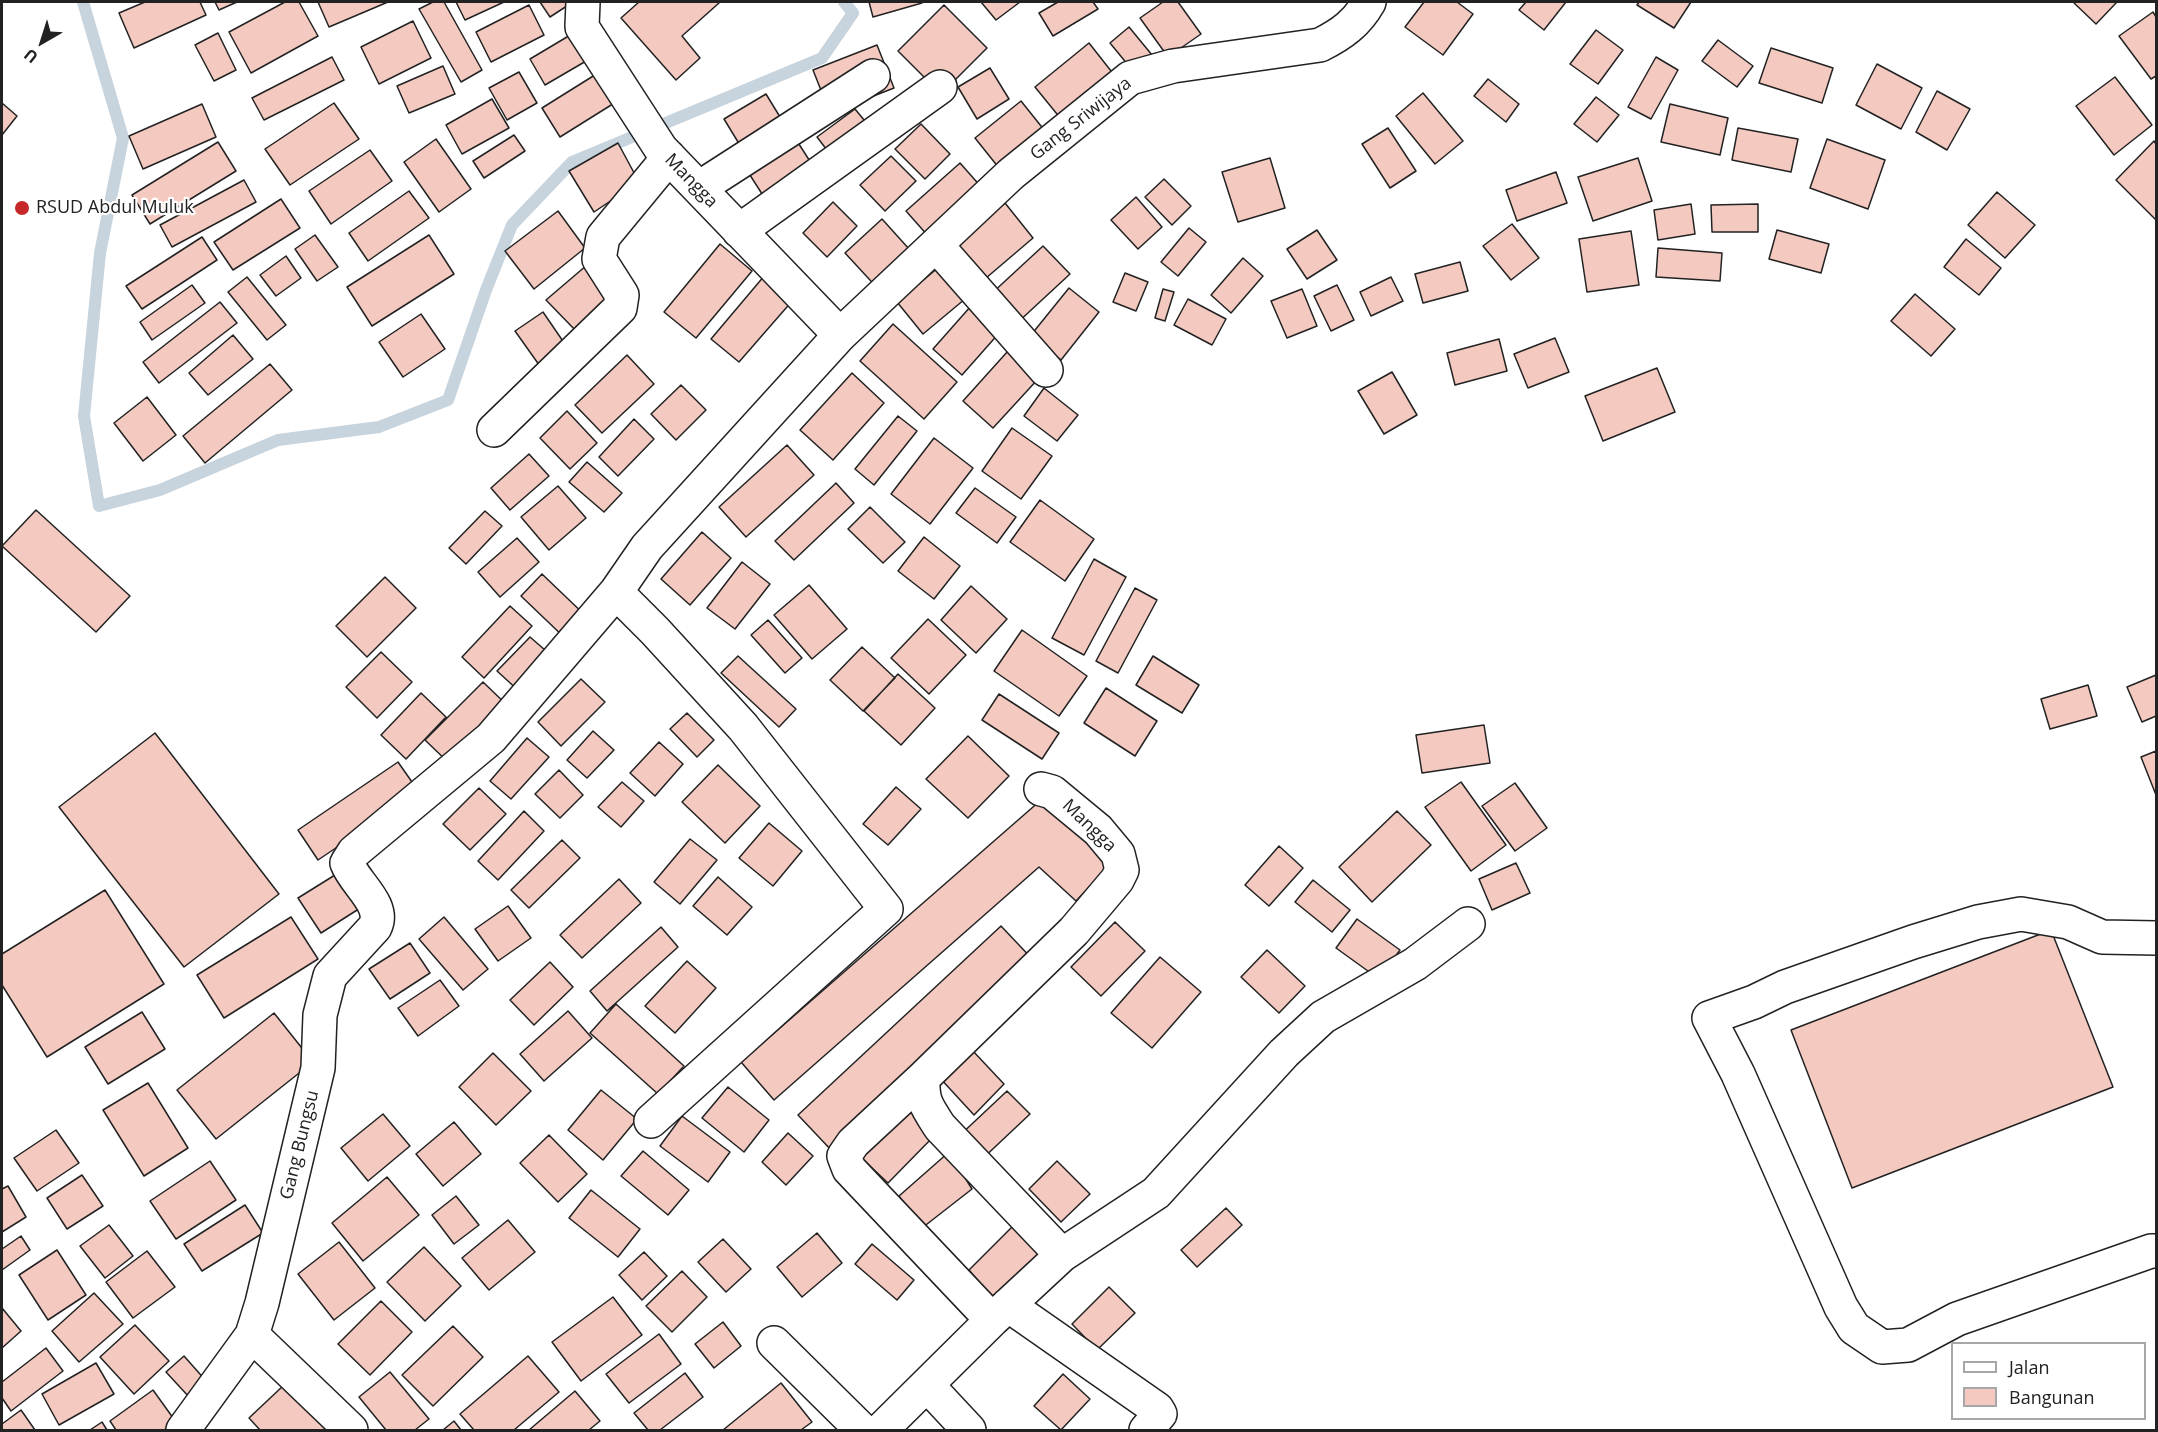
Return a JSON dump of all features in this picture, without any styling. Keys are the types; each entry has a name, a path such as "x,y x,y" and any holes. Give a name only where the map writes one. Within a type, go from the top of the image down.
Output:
{"street":[{"name":"Mangga","path":"583,2 582,27 665,153 840,335"},
{"name":"Gang Sriwijaya","path":"347,863 354,852 491,738 616,592 647,547 840,335 1011,174 1130,78 1173,66 1320,45 1341,34 1360,17 1369,2"},
{"path":"699,188 873,76"},
{"path":"739,231 940,87"},
{"path":"494,430 620,308 622,295 599,259 603,237 665,153"},
{"path":"936,246 1046,370"},
{"path":"616,592 743,727 886,909 651,1121"},
{"name":"Mangga","path":"923,1077 1074,930 1117,880 1122,870 1118,854 1098,830 1052,792 1041,789"},
{"name":"Gang Bungsu","path":"183,1431 252,1335 262,1304 318,1068 320,1015 330,976 375,927 378,920 378,910 351,873 347,863"},
{"path":"2157,938 2102,937 2068,922 2020,914 1978,922 1914,942 1785,987 1754,1002 1709,1018 1748,1095 1841,1307 1854,1328 1882,1347 1908,1346 1957,1319 2151,1251 2157,1251"},
{"path":"881,1431 1000,1312 1062,1256 1156,1193 1284,1053 1323,1017 1415,964 1468,924"},
{"path":"923,1077 923,1096 928,1110 940,1127 1062,1256"},
{"path":"923,1077 853,1143 844,1156 849,1169 1000,1312 1157,1409 1160,1414 1146,1431"},
{"path":"252,1335 351,1431"},
{"path":"774,1343 861,1431"},
{"path":"927,1385 969,1431"}],"building":[{"path":"145,2 200,2 206,15 134,48 119,13"},
{"path":"215,2 237,2 219,10"},
{"path":"285,2 299,2 318,36 251,73 229,32"},
{"path":"318,2 388,2 329,27"},
{"path":"433,2 444,2 482,70 461,82 419,9"},
{"path":"456,2 504,2 465,20"},
{"path":"540,2 573,2 550,17"},
{"path":"639,2 719,3 682,36 700,58 676,80 621,18"},
{"path":"869,2 921,2 922,3 873,17"},
{"path":"981,2 1020,2 996,20"},
{"path":"1058,2 1093,2 1098,9 1053,36 1039,13"},
{"path":"1163,2 1178,2 1201,34 1168,57 1140,18"},
{"path":"1424,2 1457,2 1473,14 1443,55 1405,27"},
{"path":"1526,2 1566,2 1544,30 1519,10"},
{"path":"1639,2 1691,2 1674,28 1637,5"},
{"path":"2073,2 2117,2 2096,24"},
{"path":"529,5 544,35 491,62 476,32"},
{"path":"944,5 987,48 941,94 898,51"},
{"path":"2153,12 2156,17 2156,76 2151,79 2119,36"},
{"path":"413,21 431,58 379,84 361,47"},
{"path":"1129,27 1152,55 1133,71 1110,43"},
{"path":"1596,30 1623,50 1598,84 1570,64"},
{"path":"577,31 593,57 545,85 530,59"},
{"path":"218,33 236,70 214,81 195,45"},
{"path":"1718,40 1753,66 1737,87 1702,61"},
{"path":"1089,43 1115,76 1061,119 1035,87"},
{"path":"877,45 894,88 830,113 813,70"},
{"path":"1771,48 1833,68 1822,103 1759,83"},
{"path":"332,57 344,80 264,120 252,98"},
{"path":"1656,57 1678,70 1651,119 1628,107"},
{"path":"1877,64 1922,88 1901,129 1856,105"},
{"path":"443,66 455,94 409,113 397,86"},
{"path":"990,68 1009,99 977,119 958,87"},
{"path":"519,72 537,103 507,120 489,88"},
{"path":"598,73 616,102 560,137 542,108"},
{"path":"2115,77 2152,125 2114,155 2076,106"},
{"path":"1488,79 1519,104 1506,122 1474,96"},
{"path":"1937,91 1970,109 1947,150 1916,132"},
{"path":"1423,93 1463,141 1435,164 1396,116"},
{"path":"766,94 791,135 749,160 724,119"},
{"path":"1596,97 1619,115 1597,142 1574,124"},
{"path":"492,99 509,128 462,154 446,125"},
{"path":"1021,101 1049,136 1003,173 975,138"},
{"path":"2,103 17,116 2,135"},
{"path":"334,103 359,139 290,185 265,149"},
{"path":"202,104 216,137 143,169 129,136"},
{"path":"1670,104 1728,118 1720,155 1661,142"},
{"path":"855,109 869,126 830,154 817,137"},
{"path":"921,124 950,154 925,179 895,149"},
{"path":"1388,128 1416,171 1390,188 1362,144"},
{"path":"1738,128 1798,139 1791,172 1732,160"},
{"path":"514,135 525,151 484,178 473,161"},
{"path":"436,139 471,189 439,212 404,162"},
{"path":"1827,139 1885,160 1868,209 1810,188"},
{"path":"797,141 813,166 764,197 748,172"},
{"path":"2154,141 2156,144 2156,220 2116,180"},
{"path":"218,142 236,171 150,224 132,195"},
{"path":"618,143 639,182 594,212 569,171"},
{"path":"370,150 392,181 331,224 309,191"},
{"path":"891,156 916,181 885,211 860,185"},
{"path":"1270,158 1285,208 1238,222 1222,172"},
{"path":"1638,158 1652,201 1593,221 1578,177"},
{"path":"960,163 983,189 929,237 906,211"},
{"path":"1556,172 1567,203 1517,221 1506,190"},
{"path":"1164,179 1191,206 1172,225 1145,197"},
{"path":"244,180 256,202 172,247 160,225"},
{"path":"409,191 429,218 368,261 349,233"},
{"path":"1997,192 2035,225 2005,258 1968,225"},
{"path":"1136,197 1162,227 1138,249 1111,220"},
{"path":"281,199 300,228 233,270 214,242"},
{"path":"833,202 857,226 827,257 803,233"},
{"path":"1005,203 1033,238 979,284 950,249"},
{"path":"1691,204 1695,234 1658,240 1654,210"},
{"path":"1758,204 1758,232 1712,232 1711,205"},
{"path":"558,211 585,248 534,289 505,251"},
{"path":"882,219 919,260 882,293 845,253"},
{"path":"1512,224 1539,258 1511,280 1483,246"},
{"path":"1189,228 1206,242 1178,276 1161,262"},
{"path":"1317,230 1337,260 1307,279 1287,249"},
{"path":"1777,230 1829,244 1821,273 1769,259"},
{"path":"1631,231 1639,285 1587,292 1579,239"},
{"path":"315,235 338,267 317,281 295,249"},
{"path":"429,235 454,274 372,326 347,287"},
{"path":"202,237 217,260 142,309 126,286"},
{"path":"1966,239 2001,268 1979,295 1944,267"},
{"path":"720,244 752,271 696,338 664,312"},
{"path":"1043,246 1070,274 1016,324 990,295"},
{"path":"1658,248 1722,253 1720,281 1656,277"},
{"path":"286,256 301,278 276,296 260,275"},
{"path":"1243,258 1263,276 1231,313 1211,295"},
{"path":"1460,262 1468,291 1423,303 1415,274"},
{"path":"587,265 613,298 577,332 546,300"},
{"path":"939,267 965,299 923,334 897,302"},
{"path":"1125,273 1148,282 1136,311 1113,302"},
{"path":"765,275 793,300 739,362 711,339"},
{"path":"247,277 286,325 267,340 228,292"},
{"path":"1391,277 1403,301 1371,316 1360,292"},
{"path":"192,285 205,303 152,340 140,322"},
{"path":"1337,285 1354,320 1331,331 1314,296"},
{"path":"1069,288 1099,312 1061,360 1031,335"},
{"path":"1163,289 1174,292 1165,321 1155,318"},
{"path":"1302,289 1317,326 1287,338 1271,301"},
{"path":"1915,294 1955,329 1931,356 1891,321"},
{"path":"1188,299 1226,319 1212,345 1174,325"},
{"path":"220,302 237,323 159,383 143,362"},
{"path":"971,306 1000,332 962,375 933,349"},
{"path":"543,312 569,350 542,369 515,331"},
{"path":"421,314 445,349 403,377 379,342"},
{"path":"893,324 957,382 924,419 860,361"},
{"path":"233,335 253,359 208,395 189,373"},
{"path":"1555,338 1569,372 1528,388 1514,354"},
{"path":"1499,339 1507,371 1455,385 1447,353"},
{"path":"1008,351 1038,379 993,428 963,401"},
{"path":"627,355 654,384 602,433 575,405"},
{"path":"270,364 292,390 205,463 183,436"},
{"path":"1657,368 1675,412 1603,441 1585,396"},
{"path":"1392,372 1417,415 1384,434 1358,391"},
{"path":"852,373 884,403 833,460 800,430"},
{"path":"681,385 706,410 676,440 651,414"},
{"path":"1044,388 1078,415 1057,441 1024,416"},
{"path":"147,397 176,435 143,461 114,423"},
{"path":"567,411 597,443 570,469 540,438"},
{"path":"898,416 917,431 874,485 855,469"},
{"path":"634,419 654,439 618,476 599,457"},
{"path":"1012,428 1052,456 1021,499 982,471"},
{"path":"934,438 973,468 930,524 891,494"},
{"path":"787,445 814,475 746,537 719,507"},
{"path":"529,454 549,476 510,510 491,488"},
{"path":"587,462 622,493 604,512 569,482"},
{"path":"836,483 854,503 794,560 775,541"},
{"path":"558,486 586,518 549,550 521,517"},
{"path":"975,488 1016,517 997,543 956,513"},
{"path":"1040,500 1094,539 1065,581 1010,542"},
{"path":"870,507 905,542 883,563 848,529"},
{"path":"36,510 130,596 96,632 2,546"},
{"path":"485,511 502,526 466,564 449,548"},
{"path":"702,532 731,558 690,605 661,579"},
{"path":"924,537 960,566 934,599 898,571"},
{"path":"517,538 539,562 500,597 478,572"},
{"path":"1094,559 1126,577 1084,655 1052,638"},
{"path":"742,562 770,584 735,629 707,608"},
{"path":"542,574 589,619 568,641 521,596"},
{"path":"385,577 416,608 367,657 336,626"},
{"path":"809,585 847,629 812,659 774,615"},
{"path":"971,586 1007,619 976,653 941,620"},
{"path":"1135,588 1157,600 1118,673 1096,661"},
{"path":"510,606 532,626 484,678 462,657"},
{"path":"928,619 966,655 929,694 891,658"},
{"path":"768,620 802,658 785,673 751,635"},
{"path":"1022,630 1087,676 1059,716 994,671"},
{"path":"530,637 553,657 520,692 497,671"},
{"path":"862,647 895,678 863,711 830,680"},
{"path":"381,652 412,682 377,718 346,687"},
{"path":"738,656 796,709 779,727 721,673"},
{"path":"1153,656 1199,685 1182,713 1136,685"},
{"path":"898,674 935,708 901,745 864,711"},
{"path":"2156,675 2156,716 2142,722 2127,687"},
{"path":"581,679 605,702 561,746 538,722"},
{"path":"483,682 511,709 453,767 425,740"},
{"path":"2088,685 2097,716 2050,729 2041,699"},
{"path":"1106,688 1157,721 1135,756 1084,723"},
{"path":"421,693 446,717 406,759 381,735"},
{"path":"999,694 1059,733 1042,759 982,720"},
{"path":"687,713 714,740 697,757 670,729"},
{"path":"1484,725 1490,763 1422,773 1416,735"},
{"path":"593,731 614,750 587,778 567,760"},
{"path":"155,733 279,894 184,967 59,807"},
{"path":"968,736 1009,776 968,818 926,779"},
{"path":"527,738 549,757 511,799 490,781"},
{"path":"659,742 683,764 655,796 630,773"},
{"path":"2156,751 2156,795 2141,757"},
{"path":"398,762 419,792 318,860 298,830"},
{"path":"718,765 760,806 725,843 682,802"},
{"path":"559,770 583,795 560,818 535,794"},
{"path":"622,782 644,801 621,827 598,807"},
{"path":"1461,782 1506,845 1471,871 1425,807"},
{"path":"1515,783 1547,828 1515,851 1482,806"},
{"path":"896,787 921,809 888,845 863,824"},
{"path":"479,788 506,814 470,850 443,824"},
{"path":"1041,800 1110,865 1076,901 1039,867 774,1100 741,1062"},
{"path":"524,811 544,831 498,880 478,861"},
{"path":"1397,811 1431,845 1372,902 1339,867"},
{"path":"769,823 802,851 773,886 739,858"},
{"path":"690,839 717,860 680,904 654,882"},
{"path":"562,840 580,858 529,908 511,890"},
{"path":"1279,846 1303,868 1269,906 1245,885"},
{"path":"1516,863 1530,893 1492,910 1479,879"},
{"path":"343,870 365,905 321,933 298,898"},
{"path":"718,877 752,907 727,935 693,906"},
{"path":"619,879 641,903 582,958 560,935"},
{"path":"1313,880 1350,910 1332,932 1295,902"},
{"path":"105,890 164,984 47,1057 2,985 2,954"},
{"path":"508,906 531,938 498,961 475,929"},
{"path":"291,917 318,959 224,1018 197,975"},
{"path":"444,917 488,969 463,990 419,939"},
{"path":"1357,919 1400,950 1379,979 1336,948"},
{"path":"1115,922 1145,951 1101,996 1071,967"},
{"path":"1001,926 1036,963 833,1152 798,1115"},
{"path":"661,927 678,947 607,1011 590,991"},
{"path":"2051,930 2113,1087 1852,1188 1791,1030"},
{"path":"410,943 430,973 390,999 369,969"},
{"path":"1267,950 1305,986 1279,1013 1241,977"},
{"path":"1160,957 1201,992 1152,1048 1111,1013"},
{"path":"687,961 716,988 675,1033 645,1006"},
{"path":"550,962 573,987 534,1025 510,1000"},
{"path":"440,980 459,1006 418,1036 398,1008"},
{"path":"616,1004 684,1066 658,1094 590,1033"},
{"path":"568,1011 592,1038 544,1081 520,1054"},
{"path":"142,1012 165,1049 108,1084 85,1047"},
{"path":"274,1013 313,1062 216,1139 177,1090"},
{"path":"972,1050 1004,1084 974,1115 939,1077"},
{"path":"493,1053 531,1091 496,1125 459,1087"},
{"path":"148,1083 188,1148 144,1176 103,1110"},
{"path":"728,1087 769,1120 744,1152 702,1118"},
{"path":"601,1090 637,1119 603,1160 568,1130"},
{"path":"1007,1091 1030,1114 979,1162 957,1138"},
{"path":"904,1100 937,1133 888,1183 854,1151"},
{"path":"383,1114 410,1146 368,1181 341,1148"},
{"path":"682,1116 730,1152 708,1182 660,1146"},
{"path":"454,1122 481,1154 443,1186 416,1154"},
{"path":"56,1130 79,1163 37,1191 14,1158"},
{"path":"788,1133 813,1156 786,1185 762,1162"},
{"path":"549,1135 587,1174 558,1202 520,1163"},
{"path":"643,1151 689,1190 668,1215 621,1176"},
{"path":"949,1152 972,1189 922,1228 899,1196"},
{"path":"210,1161 236,1200 176,1239 150,1201"},
{"path":"1057,1161 1090,1194 1061,1222 1029,1189"},
{"path":"82,1175 103,1206 67,1229 47,1198"},
{"path":"387,1177 419,1215 363,1261 332,1223"},
{"path":"8,1186 26,1217 2,1232 2,1189"},
{"path":"591,1190 640,1229 618,1257 569,1218"},
{"path":"456,1196 479,1225 454,1244 432,1215"},
{"path":"245,1205 263,1233 202,1271 184,1244"},
{"path":"1226,1208 1242,1225 1197,1267 1181,1250"},
{"path":"508,1220 535,1252 489,1290 462,1258"},
{"path":"109,1225 133,1256 105,1278 80,1246"},
{"path":"1014,1225 1047,1260 1000,1307 969,1270"},
{"path":"817,1233 842,1263 802,1297 777,1267"},
{"path":"21,1236 30,1250 2,1270 2,1249"},
{"path":"723,1239 751,1269 726,1292 698,1262"},
{"path":"339,1242 375,1288 334,1320 298,1274"},
{"path":"872,1244 914,1280 897,1300 855,1264"},
{"path":"424,1247 461,1286 425,1321 387,1282"},
{"path":"57,1250 86,1295 48,1320 19,1275"},
{"path":"147,1251 175,1287 133,1318 106,1282"},
{"path":"644,1252 667,1276 642,1300 619,1275"},
{"path":"682,1271 707,1297 672,1332 646,1306"},
{"path":"1109,1287 1135,1313 1097,1350 1072,1324"},
{"path":"94,1293 123,1324 79,1362 52,1331"},
{"path":"613,1297 642,1335 581,1381 552,1342"},
{"path":"381,1301 412,1332 370,1375 338,1344"},
{"path":"2,1308 21,1331 2,1348"},
{"path":"723,1322 741,1346 714,1368 695,1344"},
{"path":"135,1325 169,1361 134,1394 100,1357"},
{"path":"453,1326 483,1357 433,1406 402,1375"},
{"path":"659,1334 681,1364 629,1403 606,1374"},
{"path":"46,1348 63,1371 11,1411 2,1398 2,1382"},
{"path":"184,1356 207,1382 190,1398 166,1372"},
{"path":"528,1356 559,1392 514,1430 474,1430 460,1414"},
{"path":"96,1363 114,1394 59,1425 42,1394"},
{"path":"390,1372 429,1419 415,1430 386,1430 359,1397"},
{"path":"685,1373 703,1397 660,1430 648,1430 634,1413"},
{"path":"1063,1374 1090,1399 1061,1430 1034,1406"},
{"path":"781,1383 812,1422 801,1430 723,1430"},
{"path":"284,1385 327,1430 260,1430 249,1418"},
{"path":"153,1390 176,1422 164,1430 116,1430 110,1421"},
{"path":"575,1391 600,1421 589,1430 529,1430"},
{"path":"21,1410 35,1430 2,1430 2,1424"},
{"path":"454,1421 461,1430 443,1430"},
{"path":"102,1422 107,1430 90,1430"}],"waterway":[{"path":"83,2 123,138 100,253 84,416 99,506 160,490 278,440 379,427 448,400 486,290 512,225 572,162 822,58 853,13 844,2"}],"place":[{"name":"RSUD Abdul Muluk","path":"22,208"}]}
